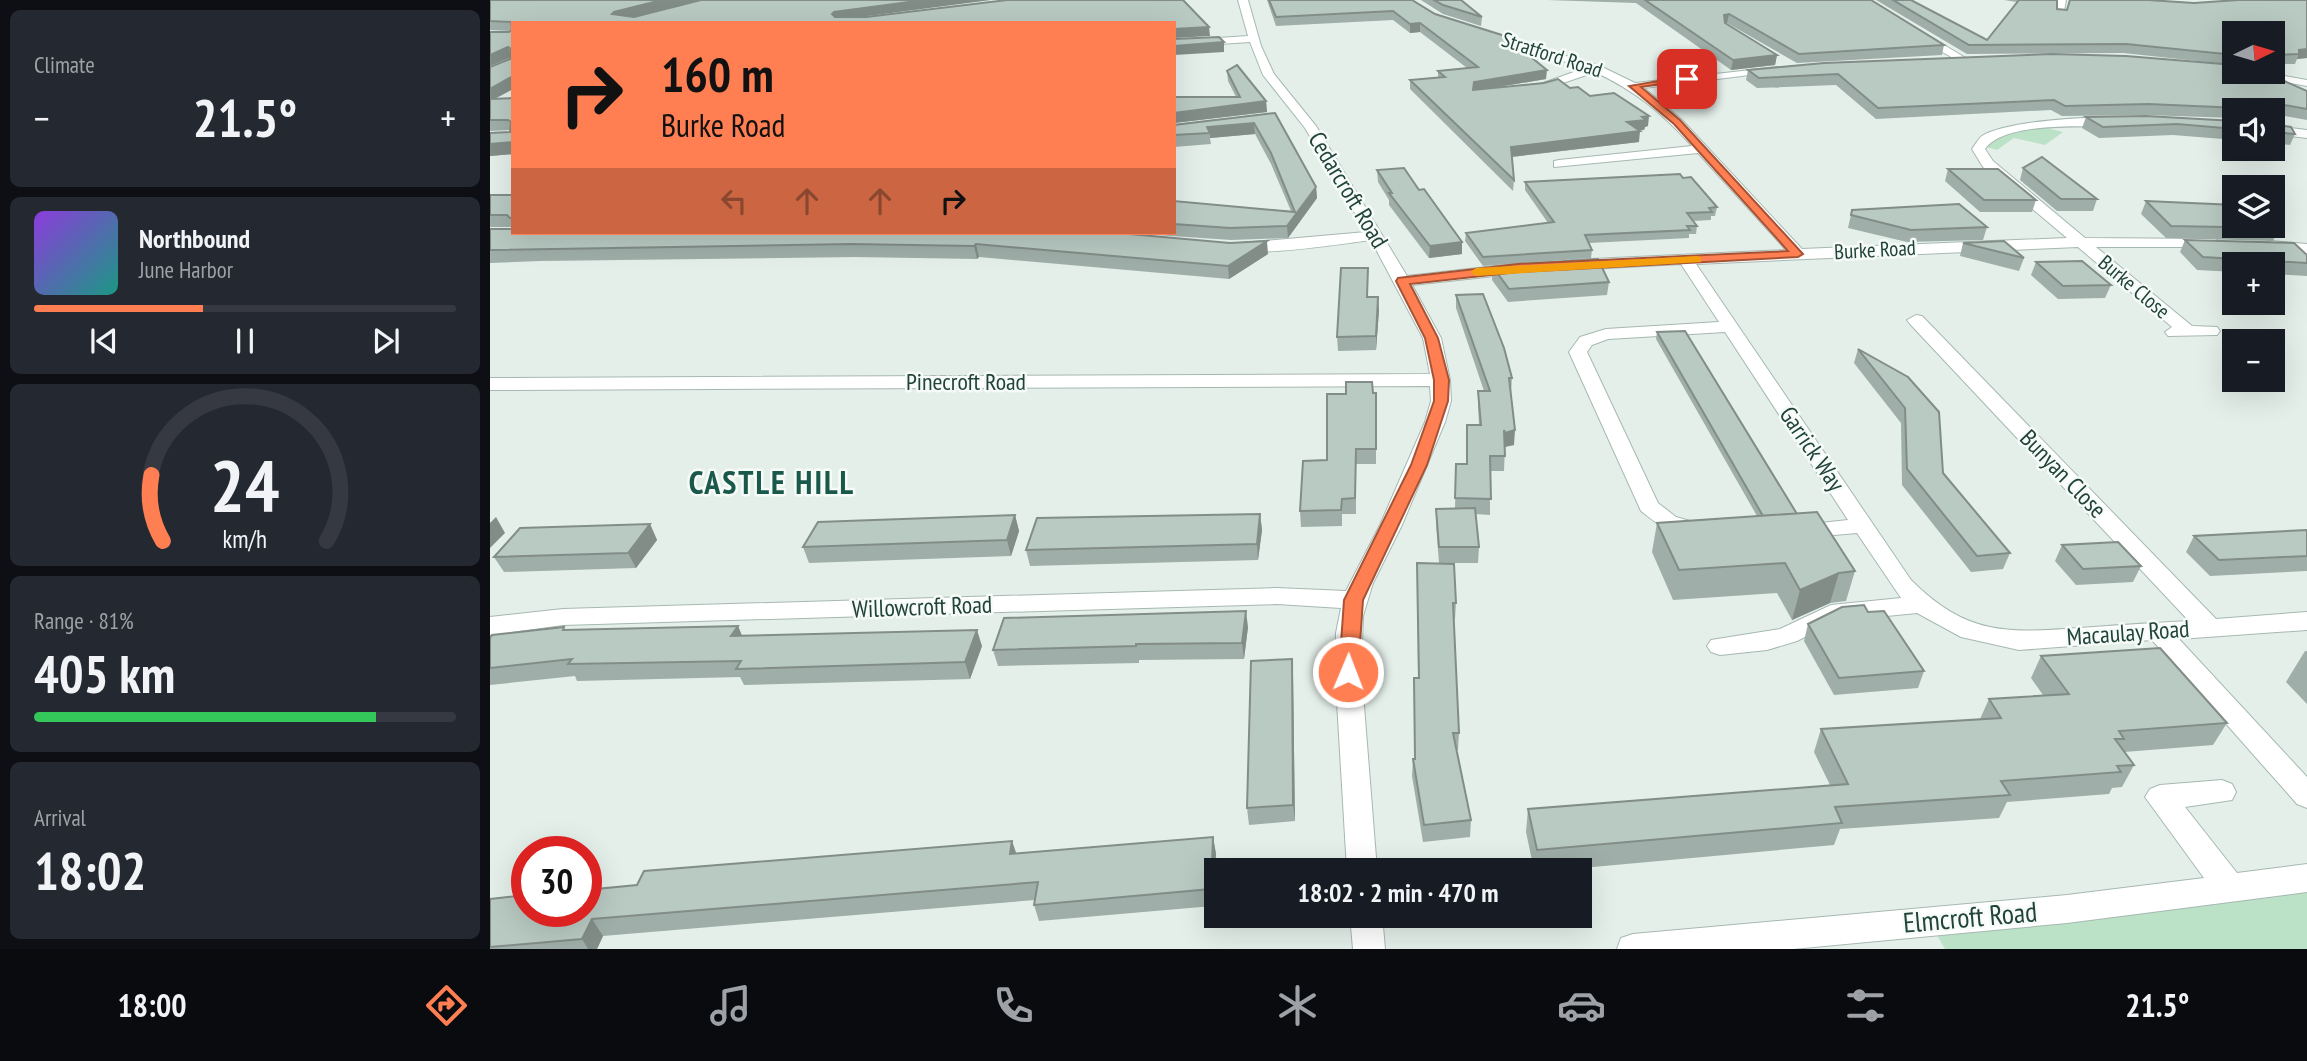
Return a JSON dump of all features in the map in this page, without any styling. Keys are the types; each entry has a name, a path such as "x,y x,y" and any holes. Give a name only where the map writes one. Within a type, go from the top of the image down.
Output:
{"street":[{"name":"Cedarcroft Road","path":"1243,0 1254,39 1269,75 1294,115 1321,142 1402,281 1432,338 1441,380 1441,401 1419,465 1353,600 1348,672 1361,858"},
{"path":"2060,15 2062,0"},
{"name":"Stratford Road","path":"1468,28 1596,68 1633,86 1668,112 1798,254"},
{"path":"1914,32 1964,60"},
{"path":"1176,44 1254,39"},
{"path":"1633,86 1787,68 1768,53"},
{"path":"1937,61 1978,60"},
{"path":"1529,90 1596,68"},
{"path":"2286,79 2307,83"},
{"name":"Burke Close","path":"2123,121 2020,128 1988,136 1980,143 1979,153 1988,164 2188,332"},
{"path":"2285,131 2307,134"},
{"path":"1559,164 1702,149"},
{"path":"1231,248 1294,245 1375,235"},
{"name":"Burke Road","path":"1402,281 1552,266 1798,254 2081,242 2232,243"},
{"path":"2257,245 2307,249"},
{"name":"Garrick Way","path":"1686,260 1903,586 1920,605 1951,626"},
{"name":"Bunyan Close","path":"1916,320 2210,628"},
{"path":"1714,533 1668,522 1649,506 1578,352 1586,341 1606,334 1730,327"},
{"name":"Burke Close","path":"2168,332 2211,331"},
{"name":"Pinecroft Road","path":"490,384 1441,380"},
{"path":"1775,533 1863,526"},
{"name":"Willowcroft Road","path":"490,626 563,617 1264,596 1313,596 1353,600"},
{"path":"1720,646 1767,641 1788,635 1832,613 1920,605"},
{"name":"Macaulay Road","path":"1951,626 1988,638 2019,641 2307,621"},
{"path":"2158,631 2307,796"},
{"path":"2222,792 2160,797 2230,888"},
{"name":"Elmcroft Road","path":"1633,949 2067,909 2307,878"},
{"path":"1367,928 1369,949"}],"green space":[{"path":"2046,128 2063,132 2045,145 2014,138 1997,150 1986,147 2006,134"},
{"path":"2307,876 2307,949 1945,949 1928,920"}],"building":[{"path":"490,0 662,0 612,14 634,17 701,0 924,0 832,14 835,17 866,17 1007,0 1183,0 1209,27 1176,29 1176,21 490,21"},
{"path":"1269,0 1412,0 1435,14 1505,36 1547,70 1474,82 1473,90 1544,83 1558,79 1570,88 1578,87 1590,96 1614,93 1649,116 1642,117 1646,120 1627,122 1640,131 1511,147 1514,180 1410,80 1445,77 1438,71 1478,67 1420,23 1410,24 1393,11 1276,17"},
{"path":"1434,0 1461,0 1482,17 1443,5"},
{"path":"1645,0 1871,0 1944,45 1799,54 1729,14 1724,15 1725,23 1777,55 1733,60"},
{"path":"1893,0 1911,0 1987,40 2019,0 2057,0 2057,9 2067,10 2070,0 2194,3 2307,0 2307,49 2299,50 2299,54 2286,54 2286,21 2222,21 2222,54 2126,44 1969,45"},
{"path":"511,31 511,49 508,47 490,55 490,32"},
{"path":"1219,37 1224,42 1176,46 1176,39"},
{"path":"511,49 511,77 490,89 490,67 510,59"},
{"path":"2052,54 2126,56 2222,64 2222,84 2286,84 2286,82 2307,91 2307,109 2285,105 2285,98 2222,98 2222,107 2148,104 2065,106 2054,100 1878,108 1838,74 1759,78 1748,70 1824,63"},
{"path":"1237,65 1266,101 1176,113 1176,97 1240,97 1227,71"},
{"path":"511,98 511,122 490,120 490,99"},
{"path":"1275,113 1316,187 1287,226 1230,228 1176,224 1176,201 1295,212 1271,153 1254,123 1207,127 1210,133 1176,135 1176,125"},
{"path":"2146,116 2222,120 2222,128 2177,124 2103,127 2086,117"},
{"path":"511,122 511,142 490,144 490,133 510,132"},
{"path":"2285,126 2291,127 2295,134 2285,133"},
{"path":"2042,157 2097,199 2061,199 2023,168"},
{"path":"1404,168 1419,190 1424,189 1462,242 1430,246 1389,193 1392,193 1377,170"},
{"path":"1948,169 1998,169 2036,200 1984,200"},
{"path":"1680,174 1683,178 1691,177 1717,207 1709,208 1712,212 1687,213 1697,226 1687,226 1690,230 1585,235 1592,250 1483,257 1466,233 1554,222 1525,182"},
{"path":"490,195 511,195 511,218 507,215 490,215"},
{"path":"2146,201 2222,204 2222,227 2171,226"},
{"path":"1959,204 1987,227 1911,230 1851,215 1852,210"},
{"path":"490,229 511,229 511,235 1140,235 1230,243 1267,241 1228,266 976,244 490,250"},
{"path":"2185,240 2294,243 2307,255 2307,263 2285,262 2285,252 2222,252 2222,258 2203,257"},
{"path":"2004,241 2024,258 1963,243"},
{"path":"1598,259 1609,282 1509,289 1493,267 1536,263"},
{"path":"2082,261 2111,285 2063,286 2036,262"},
{"path":"1341,268 1368,268 1367,297 1378,297 1376,336 1337,337"},
{"path":"1483,294 1504,348 1512,378 1509,378 1515,430 1505,433 1504,430 1505,456 1490,456 1491,499 1455,498 1456,464 1467,464 1467,425 1481,425 1478,391 1490,391 1456,295"},
{"path":"1685,331 1797,514 1763,516 1657,332"},
{"path":"1858,349 1908,377 1939,412 1943,473 2010,553 1977,556 1907,469 1905,408"},
{"path":"1346,382 1372,382 1373,393 1376,393 1376,449 1356,449 1355,498 1342,499 1341,510 1300,511 1303,461 1327,460 1327,394 1346,394"},
{"path":"1475,508 1479,547 1439,547 1436,509"},
{"path":"1817,512 1855,571 1839,573 1800,590 1785,563 1679,570 1657,523"},
{"path":"1260,514 1257,544 1026,550 1037,518"},
{"path":"1015,515 1007,540 803,547 818,522"},
{"path":"650,524 628,553 494,557 520,528"},
{"path":"2307,530 2307,556 2219,560 2194,536"},
{"path":"2118,542 2141,566 2083,569 2062,545"},
{"path":"1417,563 1454,564 1456,603 1453,603 1459,733 1453,733 1471,820 1424,825 1413,759 1414,678 1419,678"},
{"path":"1864,605 1868,612 1884,611 1924,671 1839,678 1808,624 1842,607"},
{"path":"1246,611 1242,643 993,650 1004,618"},
{"path":"738,626 731,636 977,630 965,662 736,669 741,661 568,664 572,659 490,668 492,635 564,627 563,630"},
{"path":"2160,648 2227,723 2119,731 2124,739 2115,739 2134,765 2117,766 2121,772 2001,781 2010,795 1835,807 1842,823 1537,850 1528,809 1848,784 1821,729 2001,718 1989,699 2069,694 2041,656"},
{"path":"1292,659 1293,805 1247,808 1251,661"},
{"path":"1213,837 1212,858 1204,858 1204,890 1034,905 1038,882 602,918 602,888 637,885 644,871 1012,841 1010,854"},
{"path":"511,897 511,927 588,927 582,939 490,947 490,899"}],"slow traffic":[{"path":"1476,272 1697,259"}],"district":[{"name":"CASTLE HILL","path":"772,483"}],"route":[{"path":"1348,672 1353,600 1419,465 1441,401 1441,380 1432,338 1402,281 1518,268 1798,254 1677,122 1659,104 1633,86 1687,79"}]}
